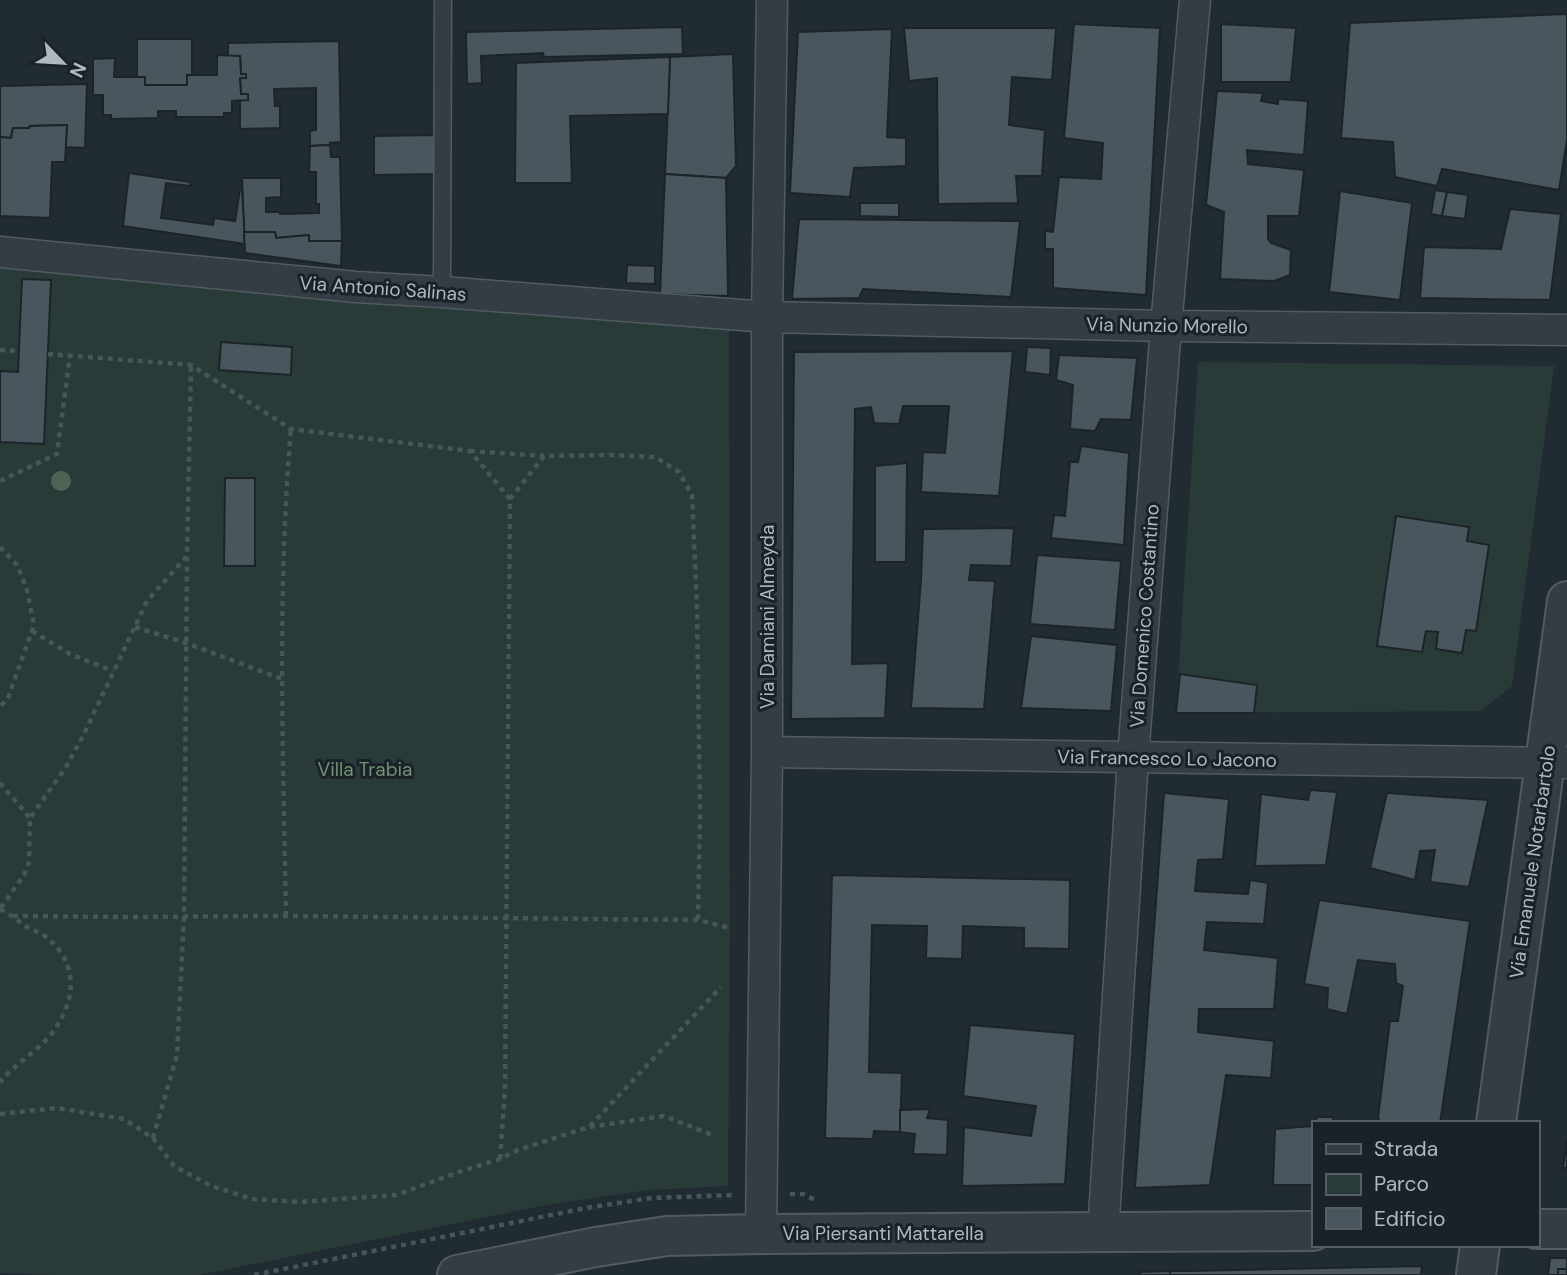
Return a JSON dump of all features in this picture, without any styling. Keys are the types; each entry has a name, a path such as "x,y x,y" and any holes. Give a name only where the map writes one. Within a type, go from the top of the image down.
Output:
{"street":[{"name":"Via Damiani Almeyda","path":"761,1234 767,752 767,317 772,0"},
{"name":"Via Domenico Costantino","path":"1103,1233 1133,758 1166,326 1195,0"},
{"name":"Via Antonio Salinas","path":"0,252 356,287 767,317"},
{"name":"Via Nunzio Morello","path":"767,317 1166,326 1567,330"},
{"name":"Via Emanuele Notarbartolo","path":"1496,1121 1556,762 1567,601"},
{"name":"Via Francesco Lo Jacono","path":"767,752 1556,762"},
{"path":"1539,1229 1567,1228"},
{"name":"Via Piersanti Mattarella","path":"457,1275 596,1247 667,1236 1312,1231"},
{"path":"1476,1275 1480,1247"}],"lane":[{"path":"442,292 443,0"}],"path":[{"path":"0,351 18,351"},
{"path":"48,354 191,365 291,429 470,451 544,456 655,457 679,472 692,495 698,663 698,920"},
{"path":"0,481 57,454 70,355"},
{"path":"153,1138 177,1055 184,917 191,365"},
{"path":"286,916 282,568 291,429"},
{"path":"470,451 510,499"},
{"path":"500,1159 505,1088 510,499 544,456"},
{"path":"0,547 17,565 27,590 34,625 8,698 0,707"},
{"path":"0,1082 48,1037 69,1003 72,981 65,959 52,942 0,908 24,875 29,862 30,818 66,767 84,734 147,601 187,556"},
{"path":"134,627 186,643 282,679"},
{"path":"32,631 70,654 113,671"},
{"path":"0,783 30,818"},
{"path":"13,916 698,920 730,928"},
{"path":"589,1127 721,987"},
{"path":"0,1114 57,1108 124,1119 153,1138 174,1166 211,1186 253,1199 298,1202 396,1195 589,1127 664,1116 715,1136"},
{"path":"254,1275 551,1214 652,1198 733,1195"}],"green space":[{"name":"Villa Trabia","path":"0,264 442,308 729,326 728,1186 649,1190 552,1204 199,1275 0,1273"},
{"path":"1198,362 1554,366 1512,686 1481,711 1176,713"}],"building":[{"path":"1567,14 1567,140 1559,190 1442,169 1437,186 1395,177 1393,142 1341,138 1350,23"},
{"path":"1074,24 1160,28 1146,295 1053,288 1053,249 1045,249 1045,231 1053,232 1059,177 1101,179 1103,143 1064,138"},
{"path":"1221,24 1296,28 1291,82 1221,82"},
{"path":"682,27 683,54 544,57 543,53 481,56 482,83 467,84 466,32"},
{"path":"904,28 1056,28 1052,80 1012,77 1009,125 1045,130 1042,176 1016,176 1018,203 938,204 937,78 909,81"},
{"path":"892,29 887,137 906,138 906,166 854,168 850,197 790,193 798,32"},
{"path":"137,39 192,39 192,75 187,75 187,85 145,85 145,77 137,77"},
{"path":"339,41 341,142 310,146 310,131 316,130 316,88 274,89 275,106 280,106 280,128 240,129 240,100 248,100 248,94 241,94 240,78 246,78 246,74 241,74 240,56 228,56 228,43"},
{"path":"733,54 736,166 726,178 665,174 670,57"},
{"path":"217,55 240,56 241,74 246,74 246,78 240,78 241,94 248,94 248,100 232,101 232,113 224,113 224,117 176,117 176,111 158,111 158,118 111,119 111,115 103,115 103,95 93,95 93,59 115,58 114,77 145,77 145,85 187,85 187,75 217,75"},
{"path":"670,57 668,114 570,116 572,183 515,183 516,63"},
{"path":"87,84 85,148 65,147 67,125 13,128 11,138 0,137 0,86"},
{"path":"1217,91 1263,93 1261,101 1278,104 1278,99 1308,101 1304,155 1247,150 1248,164 1304,170 1299,216 1268,216 1268,239 1271,243 1291,250 1290,275 1274,281 1220,279 1224,212 1206,205"},
{"path":"67,125 65,162 52,162 50,218 0,216 0,137 11,138 13,128"},
{"path":"434,135 434,174 374,175 374,136"},
{"path":"330,145 331,157 340,157 342,241 309,241 309,235 276,238 275,232 244,232 242,178 281,178 281,197 266,198 266,212 319,213 319,204 316,204 316,172 309,172 310,146"},
{"path":"129,173 190,182 190,186 166,183 161,218 213,225 214,218 235,221 242,189 245,244 123,226"},
{"path":"665,174 726,178 728,296 660,294"},
{"path":"1435,190 1447,192 1442,216 1431,214"},
{"path":"1340,191 1412,203 1400,300 1329,292"},
{"path":"1447,192 1468,195 1465,219 1442,216"},
{"path":"860,203 899,203 899,217 860,216"},
{"path":"1510,209 1561,214 1550,300 1420,298 1424,247 1501,249"},
{"path":"799,219 1020,221 1011,297 863,289 859,298 792,299"},
{"path":"244,232 275,232 276,238 309,235 309,241 342,241 341,266 245,253"},
{"path":"627,265 655,266 655,284 626,283"},
{"path":"22,279 51,280 44,444 0,442 0,371 18,372"},
{"path":"221,342 292,347 291,375 219,370"},
{"path":"1027,347 1051,348 1050,375 1025,372"},
{"path":"1013,351 999,496 921,492 923,452 945,453 949,406 903,406 899,424 874,423 871,407 855,409 852,664 888,663 885,718 791,719 794,352"},
{"path":"1059,355 1137,358 1131,420 1101,419 1095,431 1070,429 1073,385 1056,380"},
{"path":"1081,446 1129,453 1124,545 1051,538 1054,515 1065,516 1070,462 1078,462"},
{"path":"907,463 906,562 875,562 875,466"},
{"path":"225,478 255,478 255,566 224,566"},
{"path":"1396,516 1469,527 1467,541 1489,545 1476,631 1466,630 1462,653 1436,649 1438,632 1426,631 1422,652 1377,646"},
{"path":"1014,528 1011,566 971,565 969,580 995,581 984,709 911,708 923,529"},
{"path":"1037,555 1121,561 1115,630 1030,624"},
{"path":"1031,636 1117,645 1111,711 1021,708"},
{"path":"1180,674 1257,685 1254,713 1176,713"},
{"path":"1310,790 1337,792 1326,865 1255,866 1261,794 1308,800"},
{"path":"1164,793 1229,799 1223,859 1198,860 1195,891 1248,894 1250,880 1268,883 1264,924 1207,922 1204,950 1278,958 1274,1009 1199,1009 1198,1032 1274,1041 1271,1078 1226,1075 1210,1185 1135,1188"},
{"path":"1387,793 1488,800 1469,887 1430,882 1435,850 1420,851 1415,880 1370,868"},
{"path":"832,875 1070,880 1069,949 1024,948 1024,928 963,926 962,959 926,958 927,926 872,925 869,1072 902,1073 900,1132 874,1131 873,1139 825,1138"},
{"path":"1319,900 1470,921 1440,1121 1380,1121 1378,1118 1390,1021 1398,1021 1403,986 1396,983 1395,964 1358,960 1347,1014 1327,1009 1328,988 1304,984"},
{"path":"970,1025 1075,1034 1065,1184 962,1186 964,1127 1031,1136 1036,1106 963,1096"},
{"path":"930,1109 927,1118 948,1120 947,1155 913,1154 915,1134 900,1132 900,1110"},
{"path":"1317,1117 1333,1117 1333,1121 1316,1121"},
{"path":"1312,1126 1312,1185 1273,1185 1275,1129"},
{"path":"1567,1139 1567,1168 1563,1168"},
{"path":"1550,1258 1567,1258 1567,1269 1558,1269 1558,1275 1548,1275"},
{"path":"1422,1266 1421,1275 1170,1275 1170,1271"},
{"path":"1558,1269 1567,1269 1567,1275 1558,1275"},
{"path":"1170,1271 1170,1275 1140,1275 1140,1272"}]}
